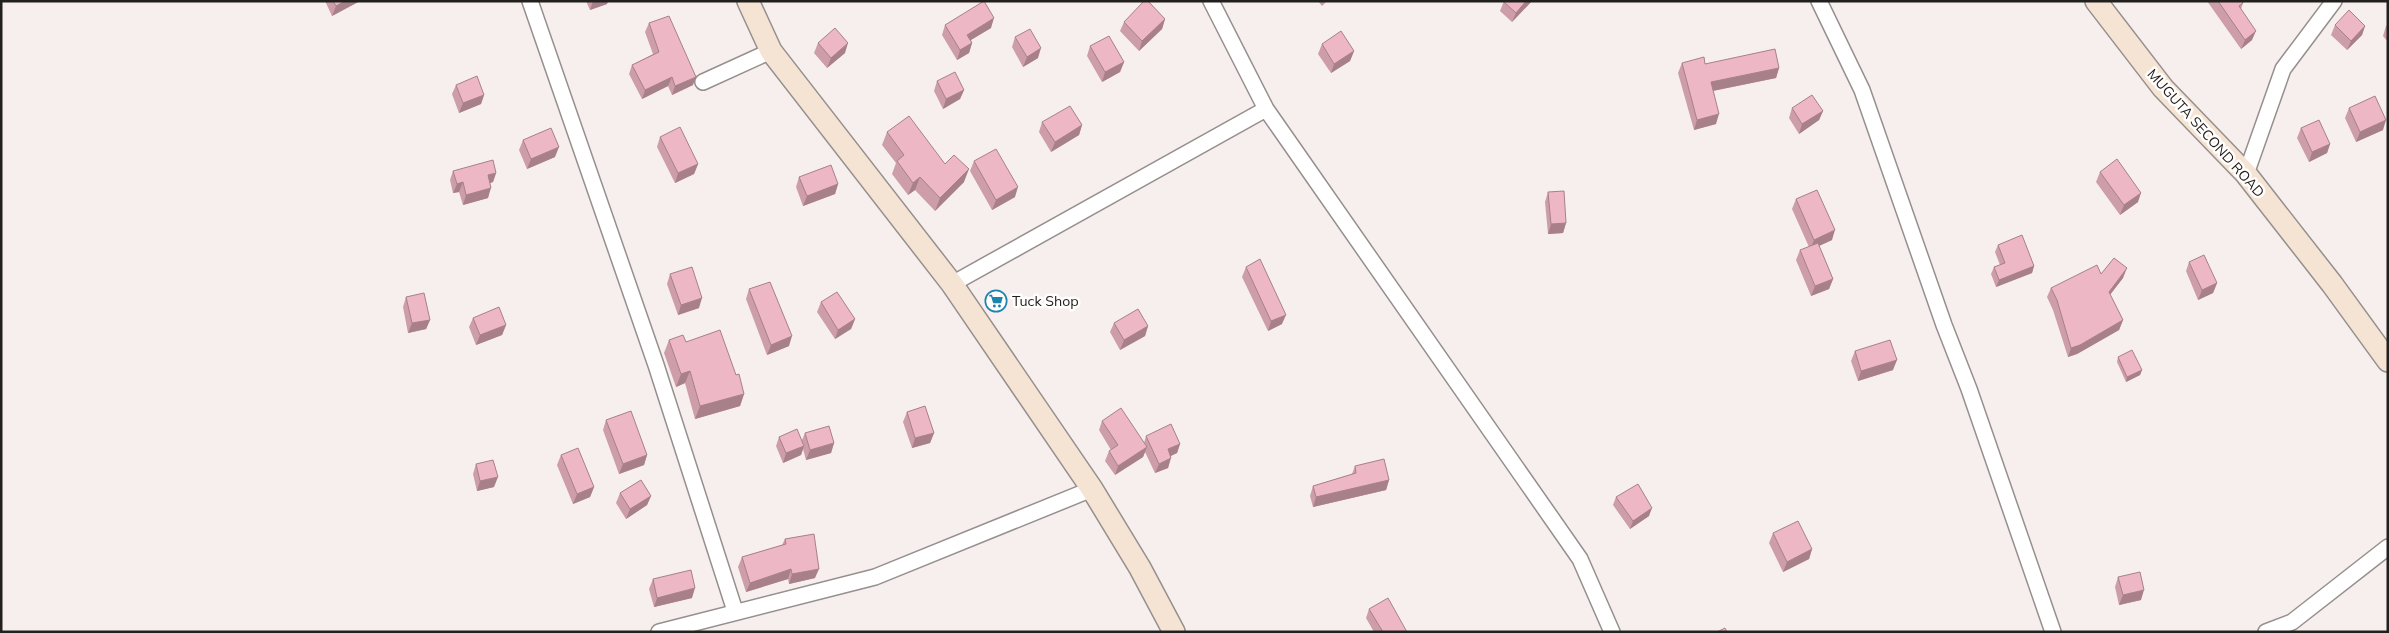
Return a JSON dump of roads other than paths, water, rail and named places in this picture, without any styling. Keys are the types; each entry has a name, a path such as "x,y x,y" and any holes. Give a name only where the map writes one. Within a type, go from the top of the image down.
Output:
{"street":[{"path":"530,1 656,365 735,611"},
{"path":"748,1 771,50 864,174 952,284 1092,489 1140,568 1174,632"},
{"path":"1211,1 1266,109 1580,559 1612,632"},
{"path":"1820,1 1862,90 2053,632"},
{"name":"MUGUTA SECOND ROAD","path":"2096,1 2162,88 2246,174 2332,284 2388,361"},
{"path":"2246,174 2283,69 2334,1"},
{"path":"703,82 771,50"},
{"path":"952,284 1266,109"},
{"path":"659,632 735,611 875,577 1092,489"},
{"path":"2266,632 2292,622 2388,547"}],"place":[{"name":"Tuck Shop","path":"996,301"}]}
